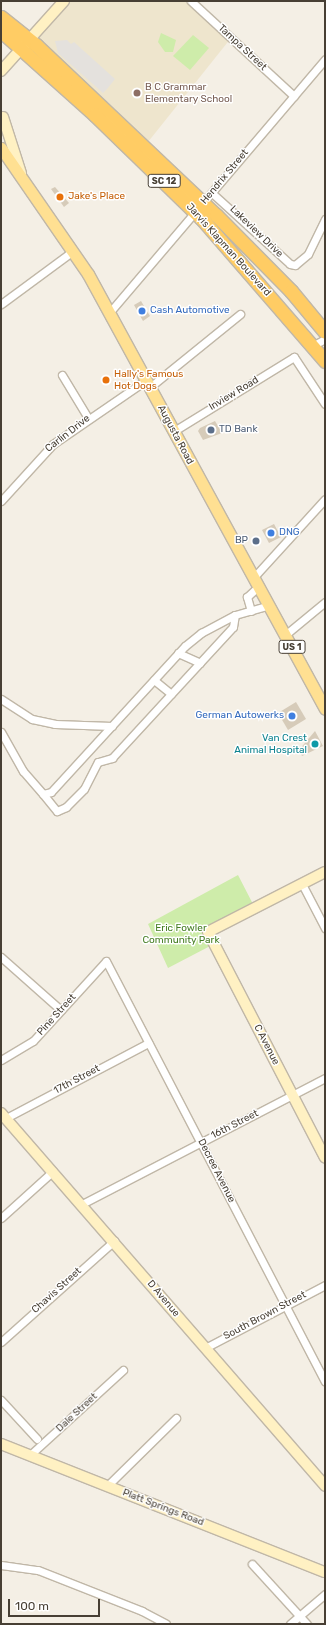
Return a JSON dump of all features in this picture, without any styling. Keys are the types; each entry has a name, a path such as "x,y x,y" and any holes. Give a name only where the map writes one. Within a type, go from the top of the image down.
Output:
{"highway":[{"name":"Jarvis Klapman Boulevard","path":"1,17 26,43 203,202 291,291 325,332"},
{"name":"Jarvis Klapman Boulevard","path":"1,31 26,43"},
{"name":"Jarvis Klapman Boulevard","path":"203,202 325,361"}],"main road":[{"name":"Augusta Road","path":"1,148 73,251 110,313 325,709"}],"street":[{"path":"1,71 64,1"},
{"name":"Tampa Street","path":"190,1 294,96"},
{"name":"Hendrix Street","path":"110,313 325,59"},
{"path":"2,116 22,177"},
{"name":"Lakeview Drive","path":"203,202 290,264 295,265 308,254 325,219"},
{"path":"1,304 73,251"},
{"path":"148,384 240,314"},
{"path":"312,346 325,338"},
{"name":"Inview Road","path":"174,431 294,357 325,404"},
{"path":"62,375 88,418"},
{"name":"Carlin Drive","path":"1,501 53,444 88,418 148,384"},
{"path":"251,611 247,597 257,582 325,499"},
{"path":"285,635 325,602"},
{"path":"43,794 51,792 178,653 201,633 236,615 269,605"},
{"path":"1,732 23,771 57,811 66,807 84,789 98,762 112,758 233,627 236,615"},
{"path":"178,653 200,663"},
{"path":"154,680 171,694"},
{"path":"1,699 32,719 55,724 112,726"},
{"path":"88,752 98,762"},
{"path":"325,872 302,884 325,928"},
{"name":"C Avenue","path":"302,884 208,932 325,1158"},
{"path":"1,957 61,1010"},
{"name":"Pine Street","path":"1,1060 33,1041 106,961"},
{"name":"Decree Avenue","path":"106,961 325,1381"},
{"name":"17th Street","path":"3,1115 148,1043"},
{"name":"16th Street","path":"82,1204 325,1078"},
{"name":"D Avenue","path":"3,1115 82,1204 325,1486"},
{"path":"1,1218 53,1171"},
{"name":"Chavis Street","path":"1,1342 114,1241"},
{"name":"South Brown Street","path":"205,1348 325,1285"},
{"name":"Dale Street","path":"30,1455 123,1370"},
{"path":"1,1400 37,1439"},
{"path":"107,1486 176,1418"},
{"name":"Platt Springs Road","path":"1,1444 325,1572"},
{"path":"252,1564 306,1624"},
{"path":"1,1565 38,1570 135,1608 166,1624"},
{"path":"290,1624 325,1594"}],"shaded area":[{"name":"B C Grammar Elementary School","path":"64,1 191,1 231,38 144,147 29,39"},
{"path":"67,40 71,44 74,42 115,79 103,93 58,53 55,41"}],"green space":[{"path":"161,33 176,40 173,52 165,52 158,42"},
{"path":"193,35 209,48 190,70 173,56"},
{"name":"Eric Fowler Community Park","path":"238,875 255,908 208,932 214,944 168,968 148,924"}],"building":[{"name":"Jake's Place","path":"55,187 69,203 64,207 51,189"},
{"name":"Cash Automotive","path":"141,301 150,316 143,321 134,305"},
{"name":"TD Bank","path":"215,421 222,433 203,440 198,431 200,428"},
{"name":"DNG","path":"274,524 281,537 269,543 262,530"},
{"name":"German Autowerks","path":"296,702 306,719 288,730 278,713"},
{"name":"Van Crest Animal Hospital","path":"315,731 323,746 302,756 299,750"}],"place":[{"name":"B C Grammar Elementary School","path":"137,93"},
{"name":"Jake's Place","path":"60,197"},
{"name":"Cash Automotive","path":"142,311"},
{"name":"Hally's Famous Hot Dogs","path":"106,380"},
{"name":"TD Bank","path":"211,430"},
{"name":"DNG","path":"271,533"},
{"name":"BP","path":"256,541"},
{"name":"German Autowerks","path":"292,716"},
{"name":"Van Crest Animal Hospital","path":"315,744"}]}
